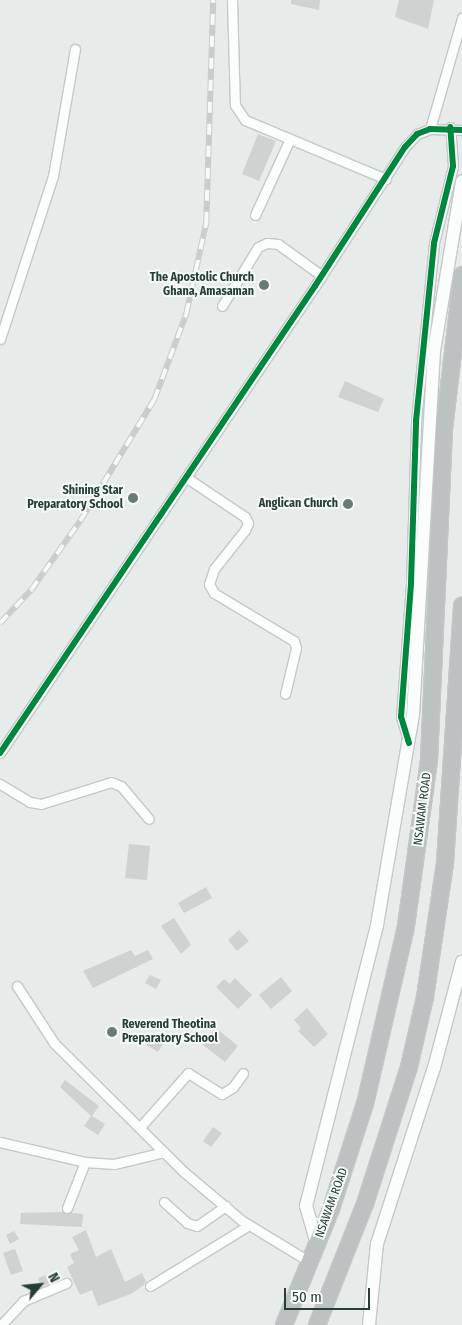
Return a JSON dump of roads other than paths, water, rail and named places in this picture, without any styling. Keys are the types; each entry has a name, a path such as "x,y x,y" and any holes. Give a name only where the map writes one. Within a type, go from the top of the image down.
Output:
{"highway":[{"name":"NSAWAM ROAD","path":"284,1325 317,1244 365,1104 392,996 421,828 429,760 444,430 462,275"},
{"name":"NSAWAM ROAD","path":"317,1325 365,1204 408,1067 425,997 445,863 461,658 462,606"}],"main road":[{"path":"317,1244 306,1206 378,925 409,743 434,352 462,181"},
{"path":"369,1325 377,1244 434,1068 462,962"}],"street":[{"path":"232,0 235,105 245,120 386,179"},
{"path":"430,130 462,18"},
{"path":"0,339 53,176 75,49"},
{"path":"409,743 401,717 411,583 416,421 434,243 453,166 450,128"},
{"path":"0,753 322,276 405,147 417,134 430,130 450,128 462,130"},
{"path":"256,216 290,139"},
{"path":"222,306 258,247 267,243 278,244 322,276"},
{"path":"187,478 245,517 248,523 245,530 214,568 209,584 214,593 294,641 296,648 285,694"},
{"path":"0,784 30,802 41,804 111,782 120,786 150,819"},
{"path":"17,986 54,1043 141,1126 164,1152 249,1225 310,1262"},
{"path":"141,1126 188,1073 222,1094 243,1073"},
{"path":"0,1142 85,1162 114,1164 164,1152"},
{"path":"67,1208 85,1162"},
{"path":"164,1202 187,1223 197,1226 226,1206"},
{"path":"150,1286 249,1225"},
{"path":"1,1325 23,1301 66,1283"}],"railway":[{"path":"0,623 31,590 80,521 154,400 186,314 206,223 213,0"}],"place":[{"name":"The Apostolic Church Ghana, Amasaman","path":"264,285"},
{"name":"Shining Star Preparatory School","path":"133,498"},
{"name":"Anglican Church","path":"348,504"},
{"name":"Reverend Theotina Preparatory School","path":"112,1032"}]}
